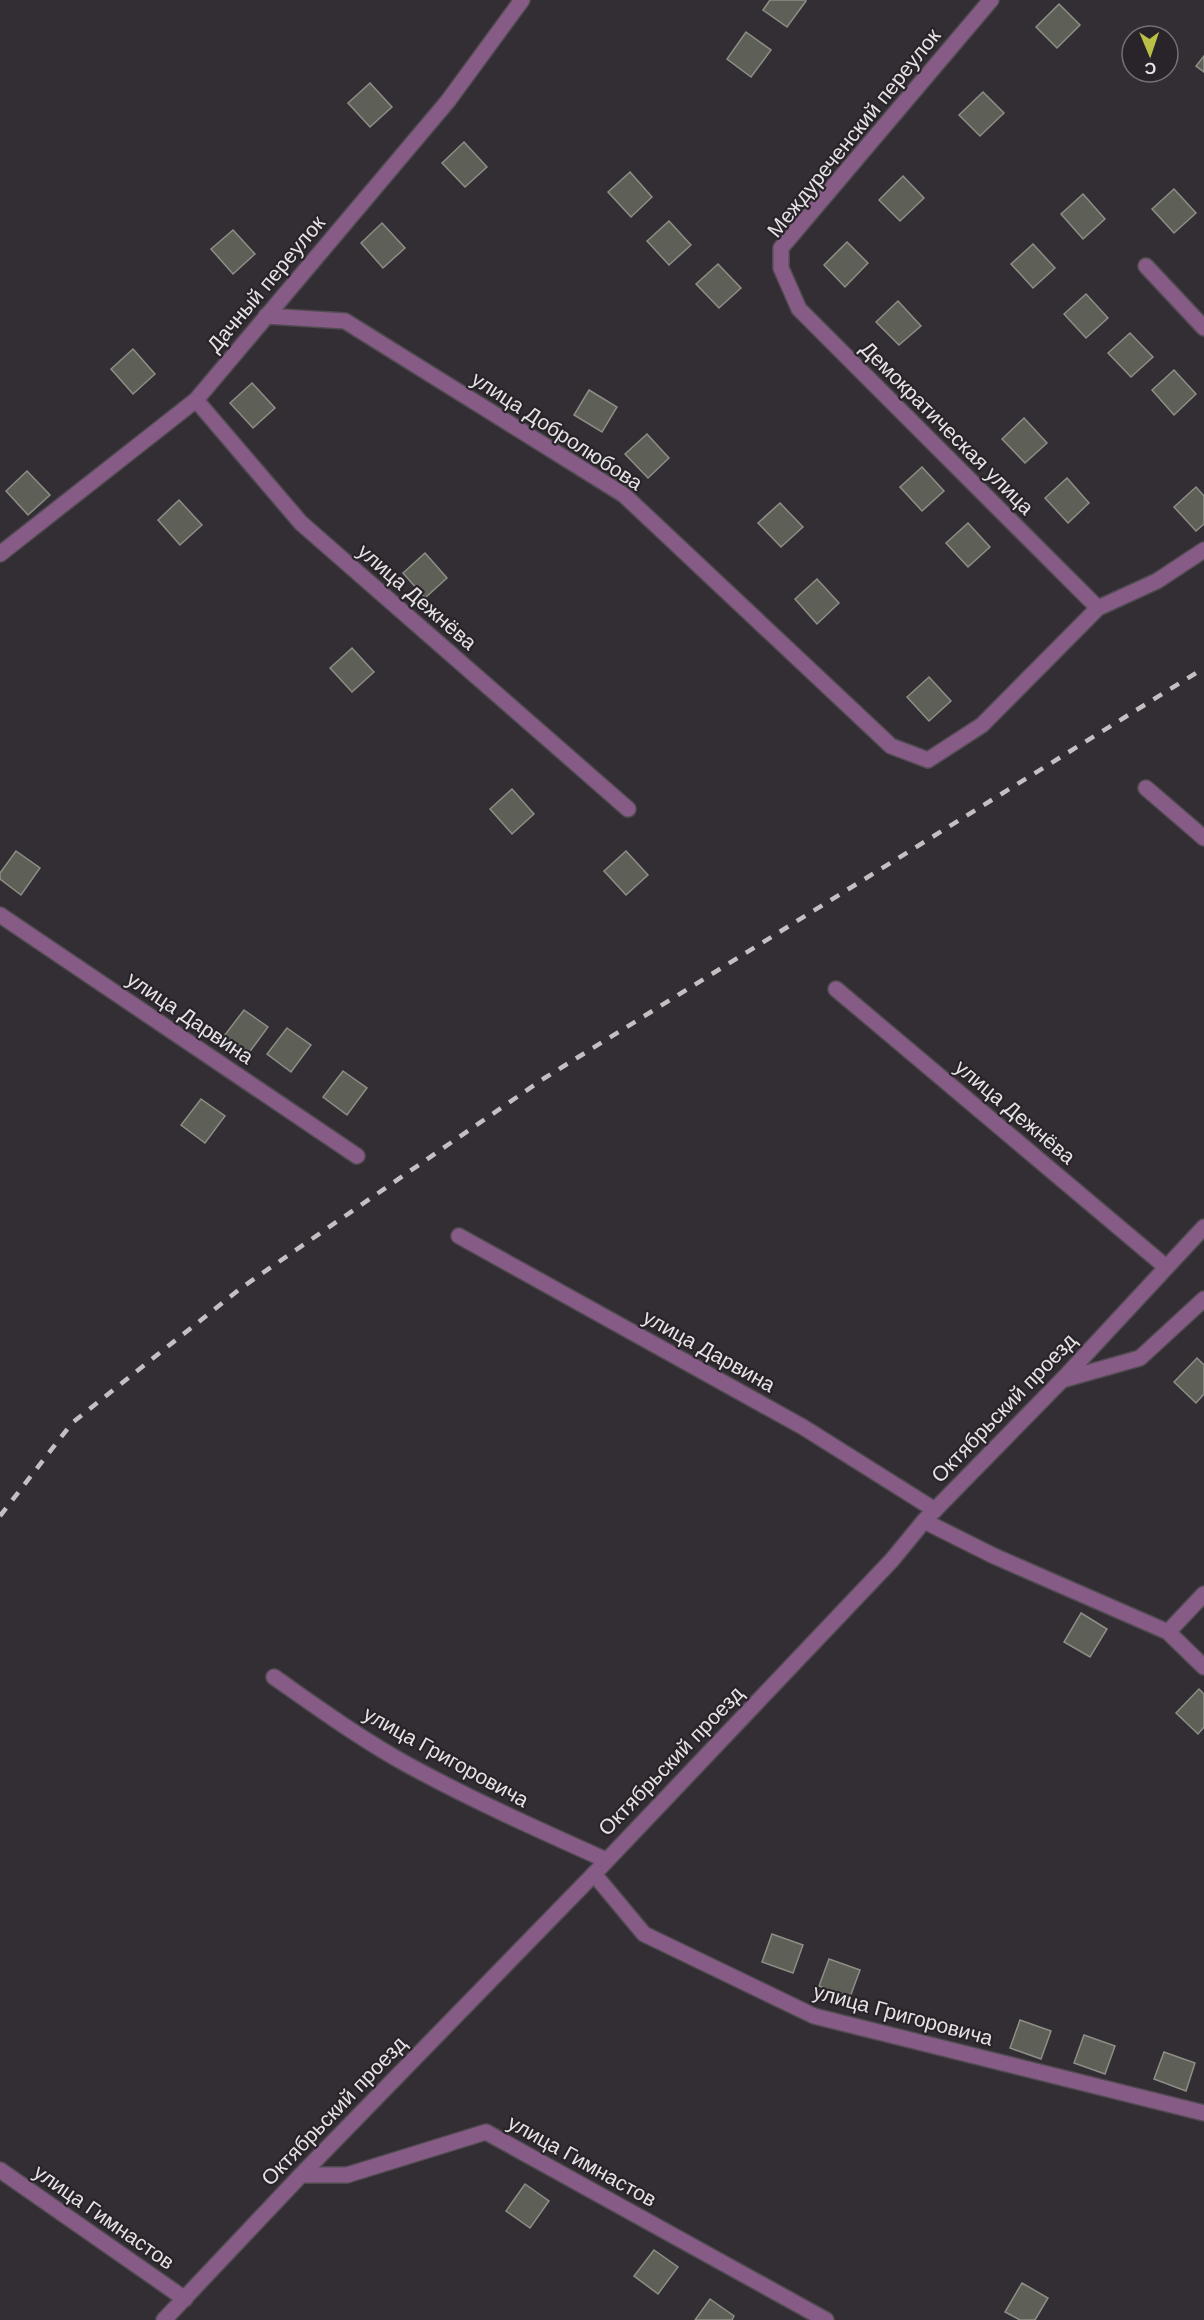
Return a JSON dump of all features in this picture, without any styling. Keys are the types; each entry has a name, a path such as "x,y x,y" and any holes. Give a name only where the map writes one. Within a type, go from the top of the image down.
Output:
{"street":[{"name":"Дачный переулок","path":"0,554 196,400 448,101 522,0"},
{"name":"Междуреченский переулок","path":"781,268 781,248 991,0"},
{"path":"1146,266 1204,328"},
{"name":"Демократическая улица","path":"781,268 799,309 1098,608"},
{"name":"улица Добролюбова","path":"266,316 345,321 624,495 891,746 928,760 982,725 1098,608"},
{"name":"улица Дежнёва","path":"196,400 301,523 628,809"},
{"path":"1098,608 1157,581 1204,550"},
{"path":"1146,788 1204,838"},
{"name":"улица Дарвина","path":"0,915 357,1156"},
{"name":"улица Дежнёва","path":"836,989 1166,1267"},
{"name":"Октябрьский проезд","path":"164,2320 301,2175 594,1874 892,1560 924,1521 1061,1381 1204,1227"},
{"name":"улица Дарвина","path":"459,1236 803,1427 935,1510"},
{"path":"1061,1381 1140,1358 1204,1299"},
{"path":"924,1521 994,1556 1168,1632 1204,1667"},
{"path":"1168,1632 1204,1594"},
{"name":"улица Григоровича","path":"274,1677 406,1764 520,1822 606,1860"},
{"name":"улица Григоровича","path":"594,1874 644,1934 814,2016 1204,2113"},
{"name":"улица Гимнастов","path":"301,2175 347,2175 486,2132 826,2320"},
{"name":"улица Гимнастов","path":"0,2170 185,2299"}],"building":[{"path":"770,0 806,1 787,27 763,10"},
{"path":"1059,4 1080,25 1057,48 1036,27"},
{"path":"746,32 771,50 751,77 727,59"},
{"path":"1204,56 1204,72 1196,66"},
{"path":"370,83 392,107 370,127 348,103"},
{"path":"983,92 1004,113 980,136 959,115"},
{"path":"464,142 487,167 465,187 442,163"},
{"path":"630,172 652,197 631,217 608,192"},
{"path":"903,176 924,198 900,221 879,200"},
{"path":"1174,189 1196,213 1174,233 1152,209"},
{"path":"1083,194 1105,219 1083,239 1061,214"},
{"path":"669,221 691,245 669,265 647,241"},
{"path":"382,223 405,248 383,268 361,243"},
{"path":"233,230 255,254 233,274 211,249"},
{"path":"847,242 868,263 845,287 824,265"},
{"path":"1033,244 1055,268 1033,288 1011,264"},
{"path":"718,264 741,288 719,308 696,284"},
{"path":"1086,294 1108,318 1086,338 1064,314"},
{"path":"898,301 921,326 899,345 876,322"},
{"path":"1130,333 1153,357 1131,377 1108,353"},
{"path":"133,349 155,374 133,394 111,369"},
{"path":"1174,370 1196,394 1174,415 1152,390"},
{"path":"252,383 275,408 253,428 230,403"},
{"path":"589,390 617,407 602,432 574,415"},
{"path":"1024,418 1047,443 1025,463 1002,439"},
{"path":"647,434 669,458 648,478 625,454"},
{"path":"922,467 944,491 922,511 900,487"},
{"path":"27,471 50,495 28,515 6,491"},
{"path":"1067,478 1089,503 1068,523 1045,498"},
{"path":"1196,487 1204,496 1204,524 1196,531 1174,507"},
{"path":"179,500 202,525 180,545 158,520"},
{"path":"780,503 803,527 781,547 758,523"},
{"path":"968,523 990,547 968,567 946,543"},
{"path":"425,553 447,578 425,598 403,573"},
{"path":"817,579 839,603 817,624 795,599"},
{"path":"352,648 374,672 352,692 330,668"},
{"path":"929,677 951,701 929,721 907,697"},
{"path":"512,789 534,814 512,834 490,809"},
{"path":"16,851 40,868 21,895 0,879 0,873"},
{"path":"626,851 648,875 626,895 604,871"},
{"path":"244,1010 268,1027 248,1054 224,1036"},
{"path":"287,1028 311,1045 291,1072 267,1054"},
{"path":"343,1071 367,1088 347,1115 323,1097"},
{"path":"201,1099 225,1116 205,1143 181,1125"},
{"path":"1197,1358 1204,1365 1204,1394 1196,1403 1174,1382"},
{"path":"1081,1613 1107,1629 1090,1657 1064,1642"},
{"path":"1199,1689 1204,1694 1204,1727 1198,1734 1176,1713"},
{"path":"772,1934 803,1945 793,1973 762,1962"},
{"path":"829,1959 860,1970 850,1997 819,1986"},
{"path":"1020,2020 1051,2031 1041,2059 1010,2048"},
{"path":"1084,2035 1115,2046 1105,2074 1074,2063"},
{"path":"1164,2052 1195,2063 1186,2091 1154,2079"},
{"path":"525,2184 549,2201 530,2228 506,2211"},
{"path":"654,2250 678,2267 658,2294 634,2276"},
{"path":"1022,2283 1048,2298 1035,2320 1020,2320 1005,2312"},
{"path":"710,2299 734,2316 732,2320 695,2320"}],"railway":[{"path":"0,1516 72,1423 241,1288 543,1079 1204,668"}]}
